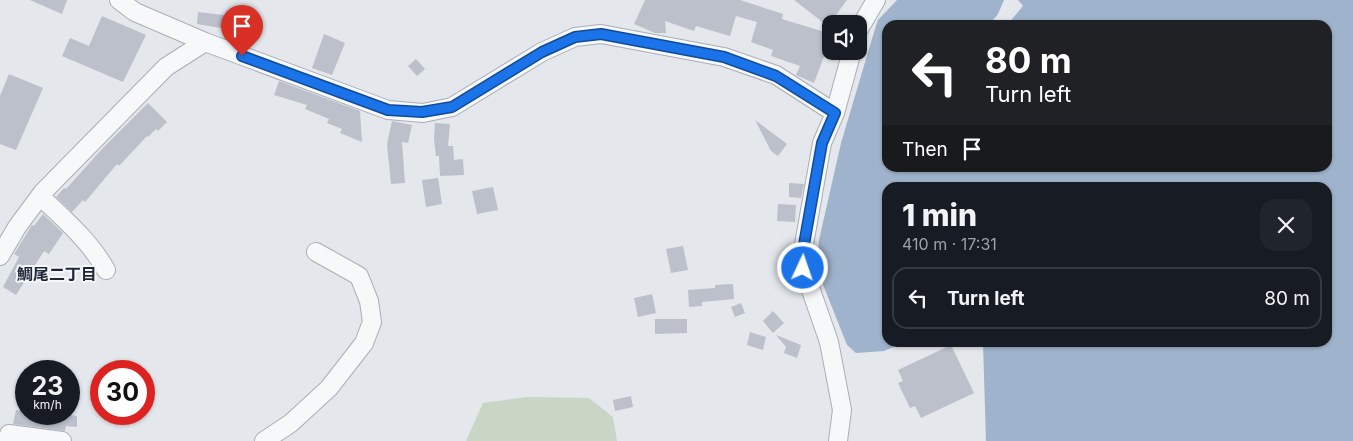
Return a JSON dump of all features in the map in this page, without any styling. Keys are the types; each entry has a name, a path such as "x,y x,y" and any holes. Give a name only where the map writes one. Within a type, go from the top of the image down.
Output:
{"street":[{"path":"119,0 135,12 205,42 388,110 422,112 452,107 542,52 575,37 601,34 724,57 776,76 835,113"},
{"path":"867,16 876,0"},
{"path":"0,256 17,227 40,196 166,67 205,42"},
{"path":"838,441 842,410 831,351 803,268 803,259 822,143 835,113 850,60"},
{"path":"40,196 78,232 97,254 106,270"},
{"path":"264,441 291,423 329,388 364,343 372,322 369,301 358,276 316,252"},
{"path":"8,441 9,434 62,441"}],"green space":[{"path":"527,397 589,398 613,417 617,441 466,441 483,403"}],"water":[{"path":"897,0 1004,0 993,20 882,20 882,172 1332,172 1332,20 1011,20 1023,6 1018,0 1353,0 1353,441 986,441 983,347 1332,347 1332,182 882,182 882,347 894,347 884,351 856,353 847,345 822,282 817,263 819,240 841,143 878,20"}],"building":[{"path":"30,0 67,0 62,14"},
{"path":"645,0 740,0 783,14 782,19 822,31 823,60 814,83 796,75 800,66 771,56 773,50 751,42 757,22 736,16 730,36 696,26 694,31 665,21 666,33 655,33 634,24"},
{"path":"794,0 847,0 836,15 822,15 822,22"},
{"path":"198,12 241,17 239,31 197,24"},
{"path":"102,16 146,35 123,82 62,56 70,38 89,46"},
{"path":"324,34 345,43 332,75 312,68"},
{"path":"416,59 425,69 417,76 408,66"},
{"path":"9,74 43,88 16,150 0,144 0,96"},
{"path":"279,81 360,111 362,142 340,133 342,129 327,123 329,119 305,109 307,105 274,95"},
{"path":"148,103 167,122 158,131 156,129 147,136 119,166 117,164 85,202 83,200 72,212 56,197 64,188 66,189 102,149"},
{"path":"755,120 787,144 778,156 771,151"},
{"path":"392,121 412,125 408,143 402,142 405,183 391,184 387,144"},
{"path":"435,123 450,124 448,146 453,146 454,160 463,159 464,175 440,176 439,156 436,156 434,139"},
{"path":"438,178 442,204 426,207 422,180"},
{"path":"789,183 804,184 801,198 789,197"},
{"path":"493,187 498,210 477,214 472,191"},
{"path":"778,204 796,205 795,222 777,221"},
{"path":"43,214 63,233 49,254 44,251 16,295 3,287 19,257 14,254 32,225 34,226"},
{"path":"683,246 688,270 671,273 666,249"},
{"path":"733,284 734,299 702,302 702,306 689,307 688,290 715,288 715,285"},
{"path":"652,294 656,313 638,317 634,298"},
{"path":"741,303 745,313 735,317 731,307"},
{"path":"773,311 784,323 773,333 763,321"},
{"path":"655,319 687,319 687,333 655,334"},
{"path":"750,332 766,337 763,350 747,345"},
{"path":"776,335 801,345 797,358 784,353 786,347"},
{"path":"947,347 952,347 974,393 921,418 915,406 910,408 898,383 903,381 898,370"},
{"path":"631,396 633,407 615,411 613,400"},
{"path":"20,425 77,425 77,427 66,426 65,431"}],"district":[{"name":"鯛尾二丁目","path":"57,274"}],"route":[{"path":"242,56 388,110 422,112 452,107 542,52 575,37 601,34 629,41 724,57 776,76 835,113 822,143 803,250 803,268"}]}
